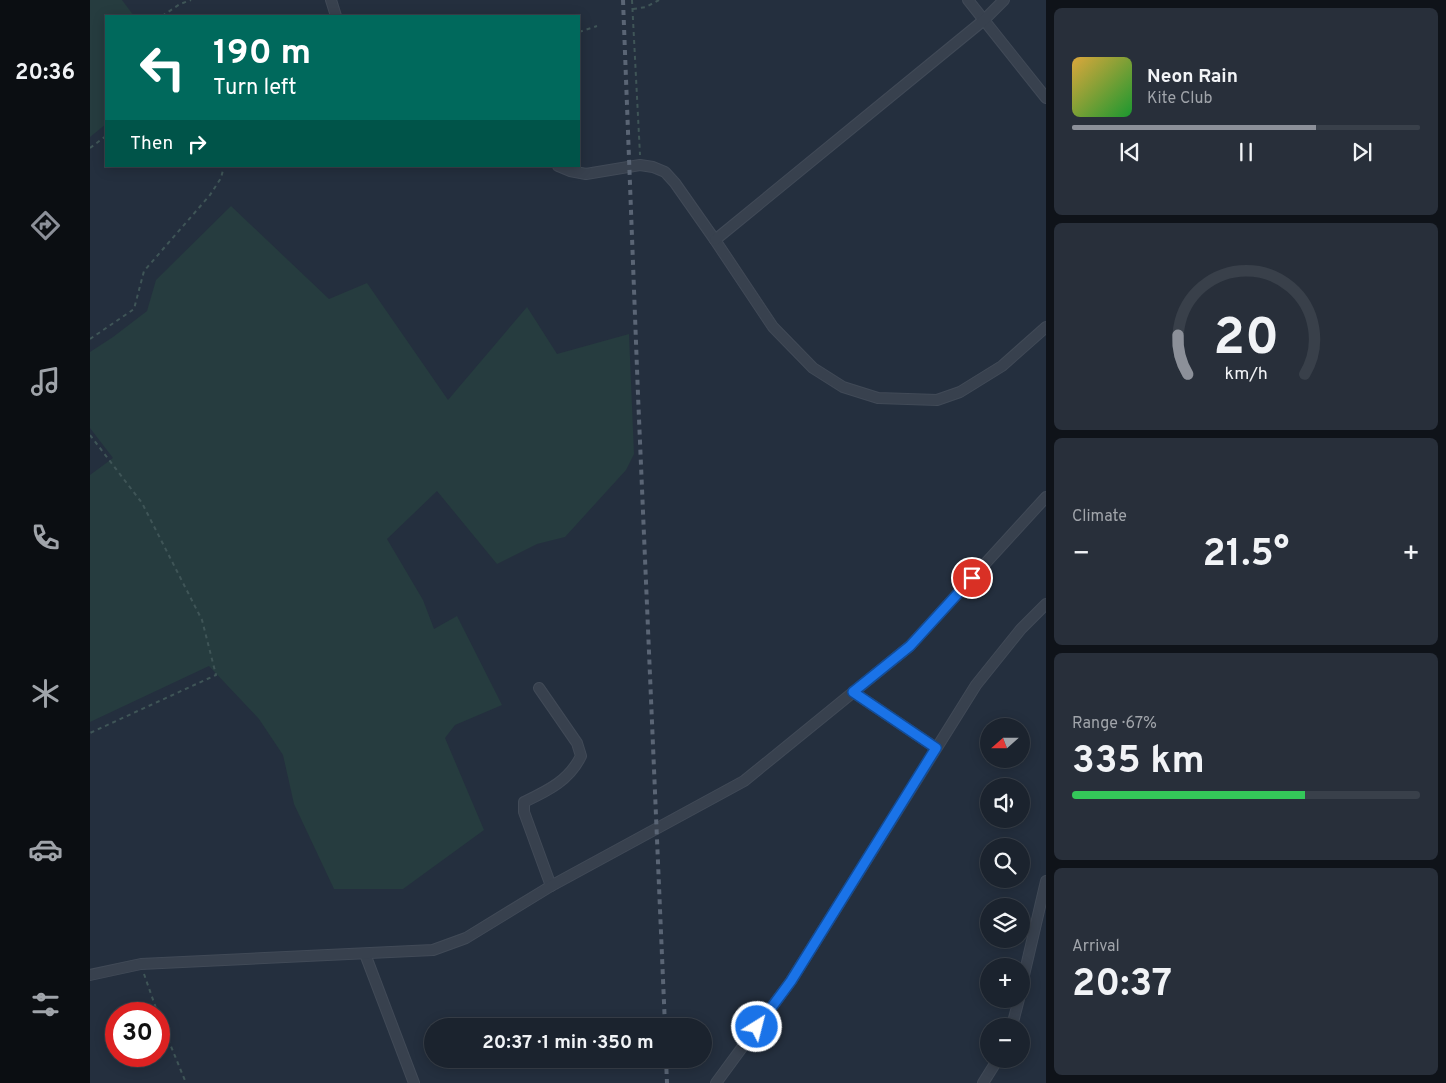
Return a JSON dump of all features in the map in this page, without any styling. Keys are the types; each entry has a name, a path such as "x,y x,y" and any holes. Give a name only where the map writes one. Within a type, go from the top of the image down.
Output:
{"street":[{"path":"331,0 336,15"},
{"path":"968,0 1046,98"},
{"path":"715,240 984,20 1004,0"},
{"path":"560,167 586,174 640,165 653,167 665,172 675,183 715,240 773,327 813,368 844,388 878,398 937,400 960,392 1002,366 1046,327"},
{"path":"90,975 141,964 432,950 466,938 551,886 744,781 910,646 1046,497"},
{"path":"716,1083 791,981 976,685 1021,629 1046,604"},
{"path":"539,688 577,743 581,756 575,768 564,779 550,790 524,802 524,812 551,886"},
{"path":"853,692 936,748"},
{"path":"1028,958 1046,880"},
{"path":"365,954 414,1083"},
{"path":"983,1083 992,1068"}],"path":[{"path":"164,15 180,4 191,0"},
{"path":"632,0 640,165"},
{"path":"633,10 646,7 659,0"},
{"path":"580,32 597,26"},
{"path":"90,148 105,137"},
{"path":"90,339 134,308 144,271 210,195 221,178 224,167"},
{"path":"90,435 142,503 202,620 216,675 90,732"},
{"path":"141,964 154,1002"},
{"path":"170,1044 186,1083"}],"green space":[{"path":"90,0 122,0 133,15 105,15 105,125 90,137"},
{"path":"231,206 329,299 367,283 448,400 527,307 557,354 629,334 634,454 626,470 565,537 537,544 497,564 437,491 387,539 423,600 434,629 457,616 502,705 455,725 445,738 484,830 403,889 334,889 294,804 283,755 259,719 209,666 90,722 90,475 113,458 90,428 90,352 147,311 156,280"}],"railway":[{"path":"623,0 665,1018"},
{"path":"666,1068 667,1083"}],"route":[{"path":"757,1027 791,981 936,748 853,692 910,646 972,578"}]}
